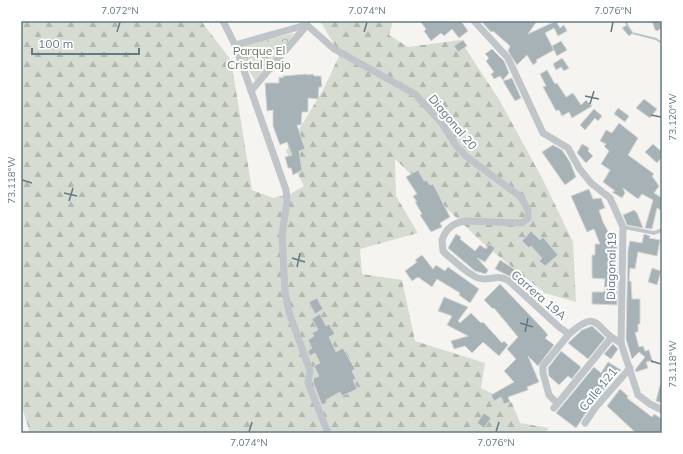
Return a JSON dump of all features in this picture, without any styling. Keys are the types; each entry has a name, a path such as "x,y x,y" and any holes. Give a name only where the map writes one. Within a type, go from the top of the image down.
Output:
{"street":[{"path":"223,21 235,45 286,190 287,201 282,235 285,292 289,312 310,371 308,383 328,433"},
{"name":"Diagonal 19","path":"474,21 508,58 543,133 568,148 579,168 591,183 610,198 623,227 621,343 638,395 650,404 662,410"},
{"path":"235,45 306,23"},
{"path":"252,91 306,23"},
{"name":"Diagonal 20","path":"306,23 334,49 415,94 442,122 457,147 467,157 515,191 521,197 528,210 528,218 522,223 460,222 447,230 444,235 442,245"},
{"name":"Carrera 19A","path":"442,245 447,255 479,278 499,276 509,280 559,327 569,334 582,323 590,320 598,323 611,338 621,343"},
{"path":"569,334 543,366 543,373 549,395 556,405 611,338"},
{"name":"Calle 121","path":"585,423 595,408 630,368"}],"lane":[{"path":"623,227 654,233 662,230"}],"green space":[{"path":"21,21 201,21 231,60 252,190 273,198 290,194 304,186 286,151 323,90 340,54 320,21 393,21 389,35 408,47 460,40 500,101 542,178 573,242 576,302 545,293 487,247 395,159 396,196 418,233 360,249 362,274 402,280 415,341 485,363 481,388 512,403 520,423 549,428 545,433 30,433 21,404"},
{"name":"Parque El Cristal Bajo","path":"294,33 282,53 256,82 246,66 239,45"}],"building":[{"path":"420,21 461,21 468,31 459,38 452,29 444,36 441,33 431,41 424,31 426,29"},
{"path":"481,21 537,21 528,34 556,21 560,28 564,25 567,31 558,36 554,28 545,33 554,50 536,60 537,62 533,65 527,55 517,65 508,51 510,46 493,31 491,32"},
{"path":"652,21 661,21 662,28 657,31 655,30"},
{"path":"627,25 633,33 629,36 622,28"},
{"path":"463,40 467,46 458,52 454,46"},
{"path":"561,41 567,50 557,56 552,46"},
{"path":"492,49 504,61 509,73 503,80 500,76 494,79 491,74 494,72 486,61 489,58 485,54"},
{"path":"562,58 569,68 564,71 561,67 556,70 553,64"},
{"path":"547,70 555,84 557,83 566,97 573,93 581,105 586,100 592,106 572,118 569,112 562,116 559,110 556,111 543,87 546,86 540,74"},
{"path":"307,74 321,76 322,87 319,87 318,99 308,98 308,112 302,112 301,125 297,125 305,149 299,151 302,170 293,175 291,168 288,168 285,157 292,155 287,142 280,145 273,126 273,110 267,111 265,83 279,83 279,77 283,78 283,76"},
{"path":"512,78 521,98 515,101 503,81"},
{"path":"644,99 657,109 650,118 636,108"},
{"path":"618,108 629,116 625,122 614,114"},
{"path":"594,109 602,116 598,121 595,118 585,130 580,125"},
{"path":"619,123 638,138 628,155 654,174 652,176 659,186 654,193 662,198 662,211 657,208 652,229 645,228 653,200 642,194 638,199 623,188 625,193 622,198 612,192 615,191 603,182 610,170 601,164 609,151 604,146 606,144 600,141 606,130 612,133"},
{"path":"582,144 589,148 588,151 593,156 586,163 577,153"},
{"path":"653,144 662,152 662,157 657,163 645,152"},
{"path":"553,145 562,150 570,162 576,177 565,185 542,152"},
{"path":"418,170 424,181 426,180 430,185 433,184 450,217 440,223 442,227 431,232 420,215 422,214 415,202 417,202 413,196 417,194 406,177"},
{"path":"589,189 593,199 601,198 605,208 599,210 603,222 614,243 617,243 617,305 592,304 592,292 604,292 605,279 592,278 592,255 595,255 595,244 600,244 594,229 587,232 571,196"},
{"path":"634,210 637,213 643,228 627,225 623,215"},
{"path":"531,231 540,240 543,237 558,255 545,266 539,261 542,258 531,246 529,248 522,241"},
{"path":"456,234 475,251 480,245 486,249 489,244 495,248 485,262 477,258 488,270 486,274 475,271 448,248"},
{"path":"644,234 650,236 649,238 660,240 657,256 638,252 635,269 630,268 629,281 631,281 632,299 640,299 640,324 638,324 638,332 635,332 639,347 643,346 645,351 649,350 653,363 650,361 646,362 648,368 636,372 635,370 645,357 639,352 632,359 626,339 628,250 630,241 642,243"},
{"path":"422,255 433,269 436,265 445,271 448,267 479,289 470,303 459,295 460,293 437,279 432,287 418,277 412,281 405,271 417,262 415,260"},
{"path":"500,260 514,269 529,283 525,289 511,277 495,269"},
{"path":"652,268 661,271 657,285 648,282"},
{"path":"500,284 543,329 548,335 545,338 554,345 538,366 528,356 539,382 527,387 528,390 508,397 510,402 504,404 501,397 494,401 491,395 514,382 504,371 516,359 507,349 518,337 494,308 493,309 484,300"},
{"path":"444,297 468,307 458,321 460,323 471,313 481,323 483,322 502,343 504,341 508,345 499,356 483,342 472,353 465,346 454,349 451,341 468,336 447,325 452,316 438,311"},
{"path":"317,298 323,309 315,314 309,302"},
{"path":"320,314 326,326 329,324 335,334 329,337 336,352 343,348 355,369 352,371 356,379 353,380 357,389 342,396 340,392 326,400 327,402 322,405 313,382 314,378 319,376 314,366 320,363 315,353 310,356 308,351 312,348 308,340 314,336 312,333 318,330 312,319"},
{"path":"592,326 605,338 588,359 568,343 582,330"},
{"path":"613,344 618,349 611,359 604,354"},
{"path":"561,351 581,367 572,379 568,376 559,385 549,376 548,368"},
{"path":"608,362 621,370 591,405 576,428 556,413 594,367 601,373"},
{"path":"660,385 662,385 662,403 656,401"},
{"path":"620,389 628,396 627,398 652,417 654,414 662,419 662,433 636,433 607,406"},
{"path":"484,413 491,418 484,428 477,423"}],"waterway":[{"path":"625,21 632,33 656,39 662,43"}]}
